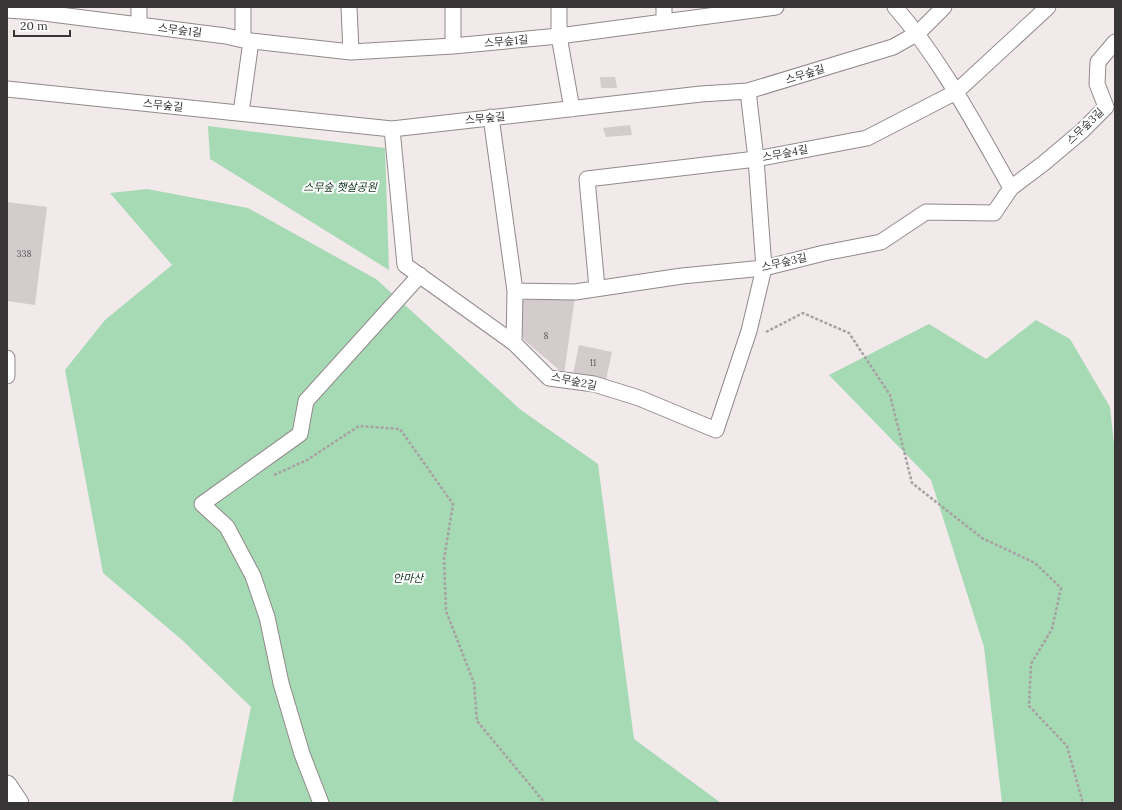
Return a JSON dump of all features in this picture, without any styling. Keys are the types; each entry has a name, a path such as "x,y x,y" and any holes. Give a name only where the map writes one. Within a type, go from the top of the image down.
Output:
{"street":[{"path":"139,7 139,25"},
{"path":"241,113 247,41 243,7"},
{"path":"349,7 351,52"},
{"path":"453,7 453,46"},
{"path":"559,7 559,36 572,109"},
{"path":"664,7 664,22"},
{"path":"895,7 918,33 956,92 1011,188"},
{"name":"스무숲길","path":"7,90 392,129 491,116 572,109 702,94 748,91 893,47 918,33 944,7"},
{"name":"스무숲4길","path":"597,288 587,179 756,159 867,138 956,92 1048,7"},
{"name":"스무숲1길","path":"7,10 36,10 226,36 247,41 351,52 453,46 559,36 769,8"},
{"name":"스무숲3길","path":"515,292 575,292 682,276 764,268 824,252 881,242 926,212 994,213 1011,188 1082,131 1106,107 1097,84 1098,62 1115,42"},
{"name":"스무숲2길","path":"392,129 405,265 514,343 549,378 594,384 639,398 716,430 745,342 764,268 756,159 748,91"},
{"path":"491,116 515,292 514,343"},
{"path":"321,803 302,754 281,683 267,617 253,576 227,527 202,504 300,434 306,402 420,275"},
{"path":"7,358 7,376"},
{"path":"7,785 19,803"}],"path":[{"path":"745,342 803,313 848,333 890,395 912,483 982,538 1035,563 1061,588 1052,629 1031,664 1029,706 1067,746 1084,803"},
{"path":"273,475 307,460 359,426 400,429 453,504 444,559 446,611 474,684 477,721 545,803"}],"green space":[{"name":"스무숲 햇살공원","path":"208,126 385,148 389,270 210,159"},
{"name":"안마산","path":"147,189 248,208 376,279 521,410 598,464 634,739 721,803 232,803 251,707 182,640 103,573 65,370 105,320 172,265 110,193"},
{"path":"1036,320 1070,339 1110,407 1115,453 1115,803 1002,803 984,647 931,480 829,375 929,324 986,359"}],"building":[{"path":"600,77 615,77 617,88 601,88"},
{"path":"630,125 632,135 606,137 603,128"},
{"path":"7,202 47,207 35,305 7,301"},
{"path":"575,297 564,374 524,340 511,301"},
{"path":"579,345 612,352 606,380 573,374"}]}
